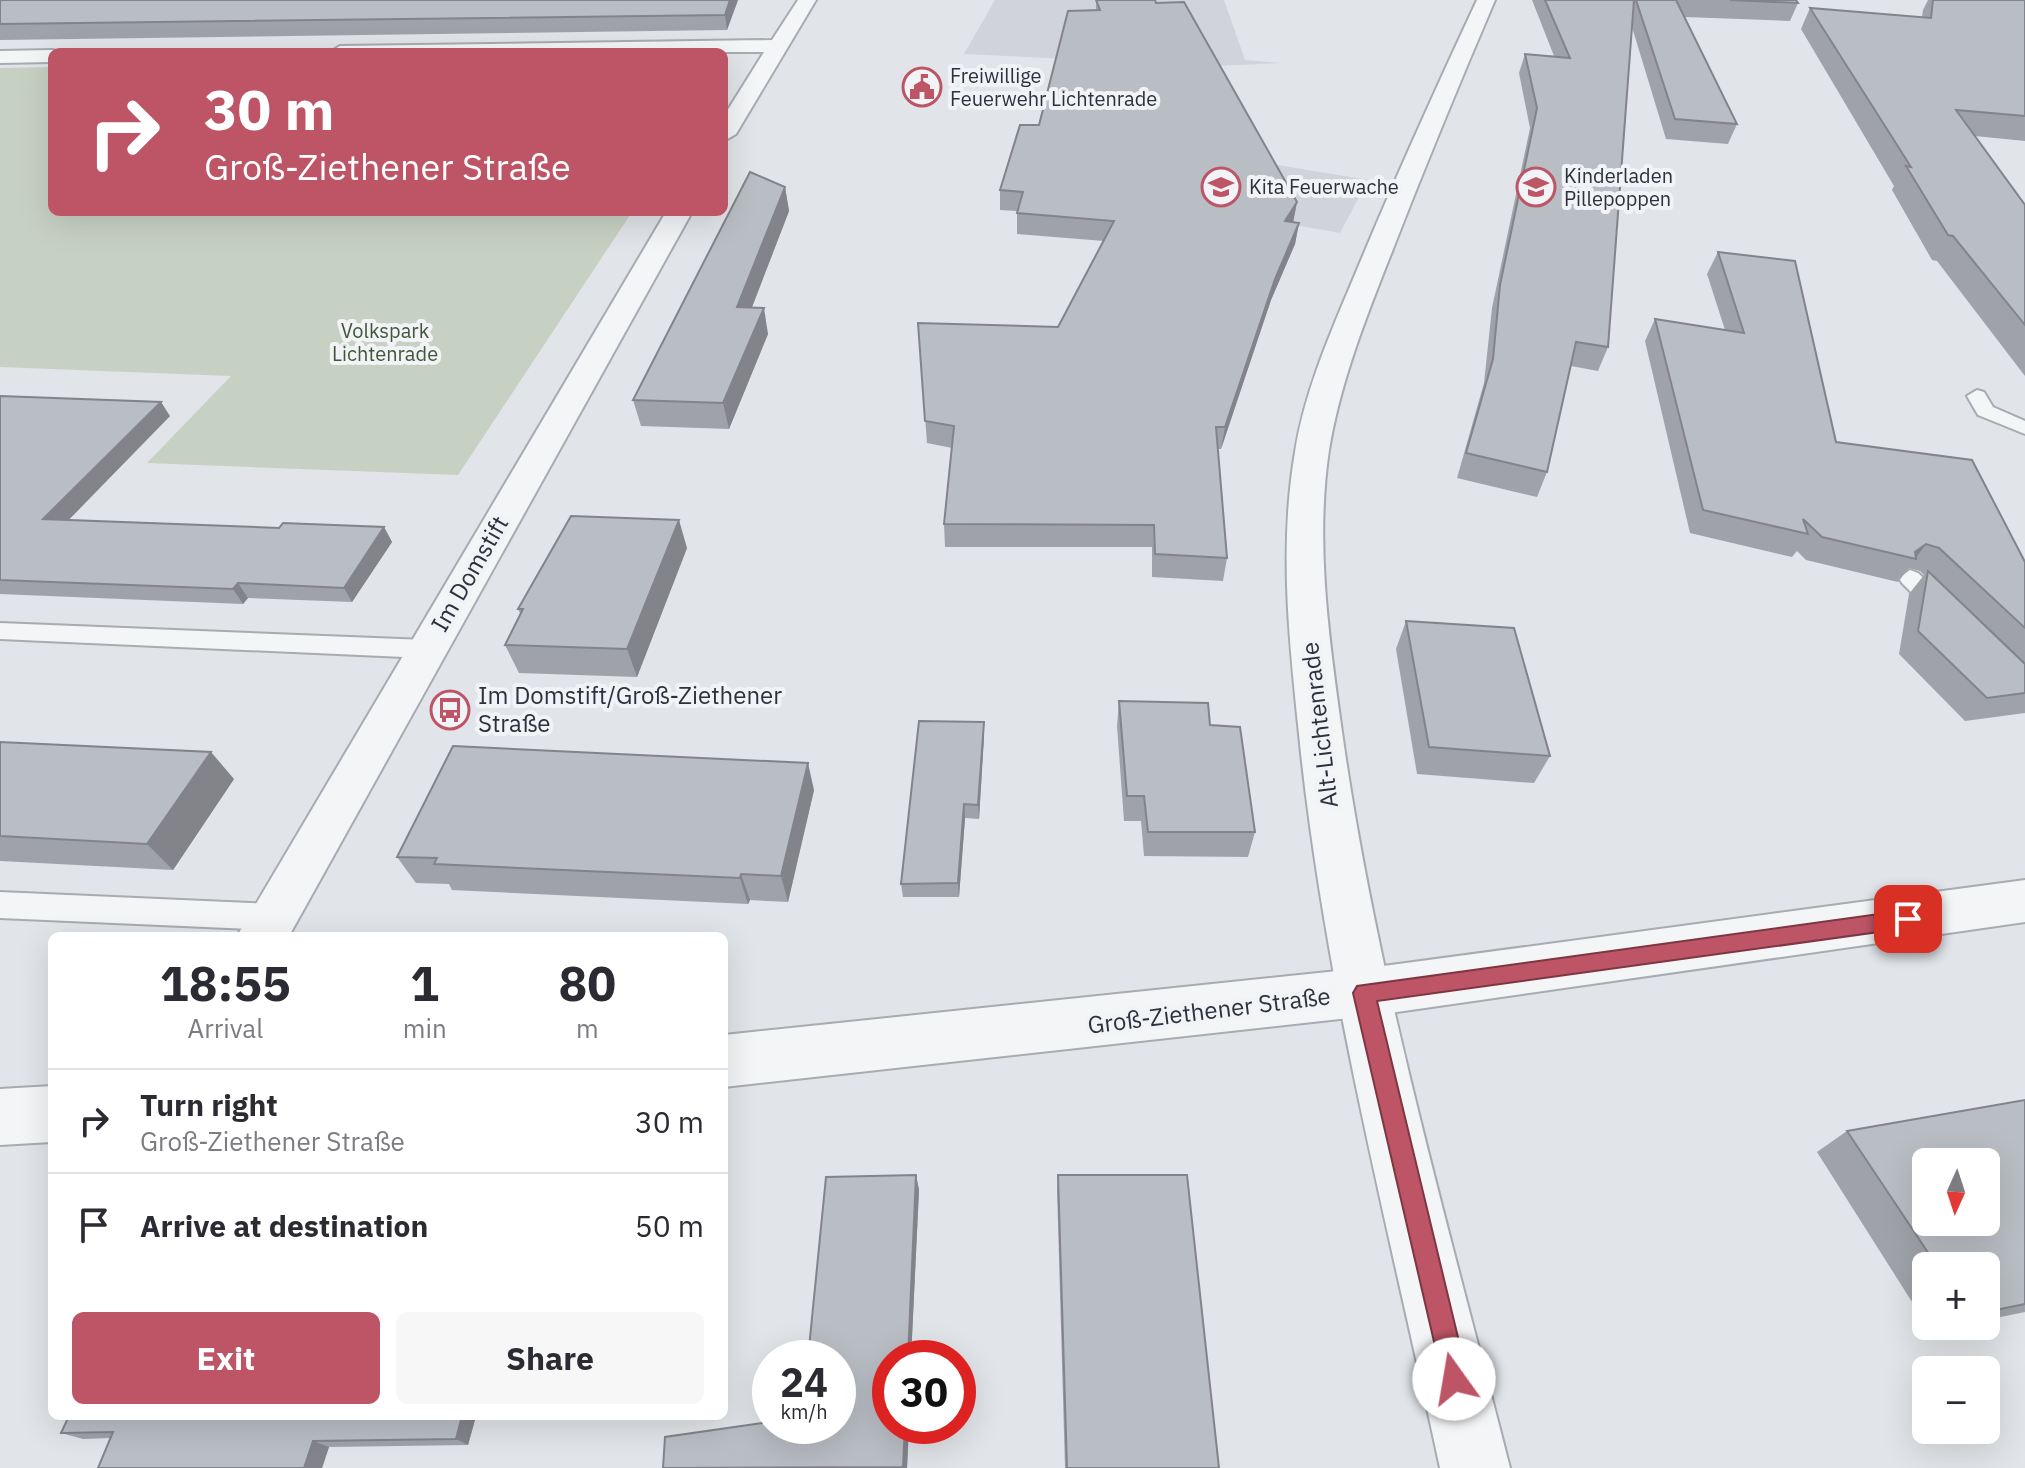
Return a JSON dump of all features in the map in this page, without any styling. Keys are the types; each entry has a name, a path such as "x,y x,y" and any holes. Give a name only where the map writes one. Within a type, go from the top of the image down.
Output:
{"street":[{"path":"728,127 807,0"},
{"name":"Alt-Lichtenrade","path":"1475,1468 1364,993 1331,820 1306,615 1306,521 1312,450 1326,390 1420,148 1486,0"},
{"path":"631,48 777,46"},
{"path":"0,57 48,56"},
{"name":"Im Domstift","path":"267,926 677,216"},
{"name":"Groß-Ziethener Straße","path":"728,1061 1162,1018 1586,965 2025,901"},
{"path":"0,1117 48,1114"}],"lane":[{"path":"1977,396 1985,411 2025,428"},
{"path":"1910,578 1962,629"},
{"path":"0,631 426,649"},
{"path":"0,905 267,926"}],"shaded area":[{"path":"995,0 1224,0 1245,60 1281,63 1215,66 964,54"},
{"name":"Kita Feuerwache","path":"1121,139 1368,180 1340,233 1234,214"}],"green space":[{"name":"Volkspark Lichtenrade","path":"48,67 48,216 629,216 458,475 147,463 231,376 0,367 0,68"}],"building":[{"path":"0,0 730,0 725,15 0,24"},
{"path":"1096,0 1184,2 1297,202 1285,221 1299,223 1275,279 1225,427 1216,427 1227,558 1155,554 1154,525 944,524 954,426 925,421 918,323 1058,327 1114,221 1017,213 1023,192 1000,190 1020,125 1039,125 1068,11 1100,10"},
{"path":"1545,0 1634,0 1608,347 1576,342 1547,472 1466,453 1493,359 1500,285 1537,108 1525,54 1570,58"},
{"path":"1636,0 1676,0 1737,124 1675,119"},
{"path":"1730,0 1796,0 1798,3"},
{"path":"1933,0 2025,0 2025,116 1956,110 2025,205 2025,325 1953,236 1948,235 1906,166 1911,167 1810,8 1931,18"},
{"path":"750,172 785,187 737,307 764,308 723,403 633,400 728,216"},
{"path":"1718,252 1795,261 1836,442 1972,460 2025,562 2025,628 1939,548 1926,544 1915,552 1916,559 1822,537 1803,519 1808,534 1703,510 1655,319 1744,333"},
{"path":"0,396 161,402 43,519 279,528 283,523 384,527 344,588 238,583 233,589 0,580"},
{"path":"571,516 679,520 627,649 505,645 523,609 518,609"},
{"path":"1928,571 2025,664 2025,693 1987,698 1918,631"},
{"path":"1406,621 1514,628 1550,756 1429,747"},
{"path":"1119,701 1208,703 1210,725 1240,727 1255,832 1148,832 1144,796 1127,796"},
{"path":"919,721 984,722 978,805 964,804 958,883 901,884"},
{"path":"0,742 211,752 147,844 0,836"},
{"path":"453,746 808,763 781,876 741,874 740,878 434,864 437,858 397,857"},
{"path":"2025,1100 2025,1304 2000,1309 2000,1252 1928,1252 1917,1236 2000,1236 2000,1148 1912,1148 1912,1228 1847,1131"},
{"path":"916,1175 909,1340 872,1340 872,1444 904,1444 903,1467 663,1468 665,1437 752,1425 752,1444 856,1444 856,1340 810,1340 826,1177"},
{"path":"1058,1175 1187,1175 1219,1468 1067,1468"},
{"path":"67,1420 461,1420 456,1439 313,1441 304,1468 98,1468 113,1432 61,1433"}],"place":[{"name":"Freiwillige Feuerwehr Lichtenrade","path":"922,87"},
{"name":"Kita Feuerwache","path":"1221,187"},
{"name":"Kinderladen Pillepoppen","path":"1536,187"},
{"name":"Im Domstift/Groß-Ziethener Straße","path":"450,710"}],"route":[{"path":"1454,1379 1364,993 1908,919"}]}
